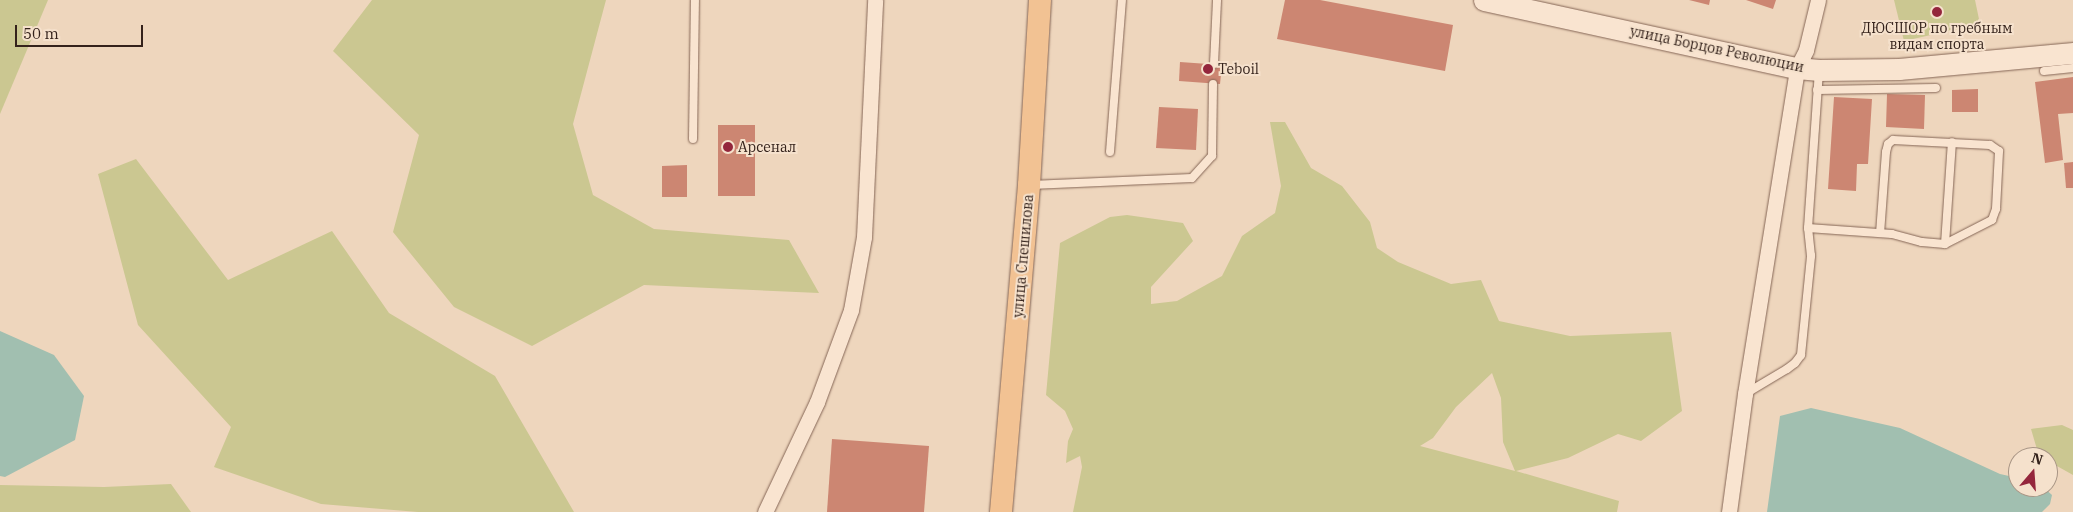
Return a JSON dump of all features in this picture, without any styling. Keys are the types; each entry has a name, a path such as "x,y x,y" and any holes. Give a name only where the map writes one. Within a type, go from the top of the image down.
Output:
{"main road":[{"name":"улица Спешилова","path":"1001,512 1029,185 1040,0"}],"street":[{"path":"765,512 817,402 851,310 864,236 875,0"},
{"name":"улица Борцов Революции","path":"1484,0 1797,68 1818,80 1925,77 2073,53"},
{"path":"1729,512 1745,394 1797,68 1806,50 1818,0"}],"lane":[{"path":"693,139 695,0"},
{"path":"1110,152 1122,0"},
{"path":"1214,64 1217,0"},
{"path":"2044,71 2073,68"},
{"path":"1925,77 1936,88"},
{"path":"1745,394 1796,363 1801,355 1811,256 1808,228 1818,80"},
{"path":"1029,185 1192,178 1212,156 1213,84"},
{"path":"1808,228 1880,233 1922,242 1945,244 1992,220 1996,209 2000,151 1996,147 1952,142 1893,140 1888,144 1880,233"},
{"path":"1945,244 1952,142"}],"shaded area":[{"path":"0,0 48,0 0,114"},
{"path":"372,0 606,0 573,124 593,195 654,229 789,240 819,293 644,285 532,346 454,307 393,232 419,135 333,51"},
{"name":"ДЮСШОР по гребным видам спорта","path":"1894,0 1975,0 1980,24 1904,41"},
{"path":"1270,122 1285,122 1311,168 1342,186 1370,222 1377,248 1398,262 1451,284 1481,280 1499,321 1570,336 1671,332 1682,411 1641,441 1618,434 1568,458 1516,471 1619,501 1617,512 1073,512 1082,467 1080,456 1066,463 1068,441 1073,429 1065,411 1046,395 1060,243 1110,217 1127,215 1183,223 1193,241 1151,287 1151,304 1177,301 1222,276 1242,236 1275,213 1281,186","holes":["1492,373 1501,398 1503,442 1515,471 1420,446 1433,438 1456,407"]},
{"path":"136,159 228,280 332,231 389,313 495,376 574,512 418,512 321,504 214,467 231,427 138,325 98,174"},
{"path":"0,331 54,355 84,396 75,440 5,477 0,476"},
{"path":"1811,408 1900,428 2000,474 2008,476 2008,497 2052,497 2050,504 2042,512 1767,512 1780,416"},
{"path":"2062,425 2073,430 2073,475 2058,467 2058,447 2036,447 2031,429"},
{"path":"171,484 191,512 0,512 0,485 104,487"}],"building":[{"path":"1285,0 1320,0 1453,25 1445,71 1277,39"},
{"path":"1689,0 1710,0 1709,5"},
{"path":"1746,0 1776,0 1773,9"},
{"path":"1180,62 1222,65 1220,84 1179,81"},
{"path":"2073,77 2073,113 2058,114 2063,160 2045,163 2035,82"},
{"path":"1978,89 1978,112 1952,112 1952,90"},
{"path":"1887,94 1925,95 1924,129 1886,127"},
{"path":"1834,97 1872,99 1868,164 1857,164 1856,191 1828,189"},
{"path":"1159,107 1198,109 1196,150 1156,148"},
{"path":"718,125 755,125 755,196 718,196"},
{"path":"2073,162 2073,188 2066,188 2064,163"},
{"path":"687,165 687,197 662,197 662,166"},
{"path":"832,439 929,446 924,512 827,512"}],"place":[{"name":"ДЮСШОР по гребным видам спорта","path":"1937,12"},
{"name":"Teboil","path":"1208,69"},
{"name":"Арсенал","path":"728,147"}]}
